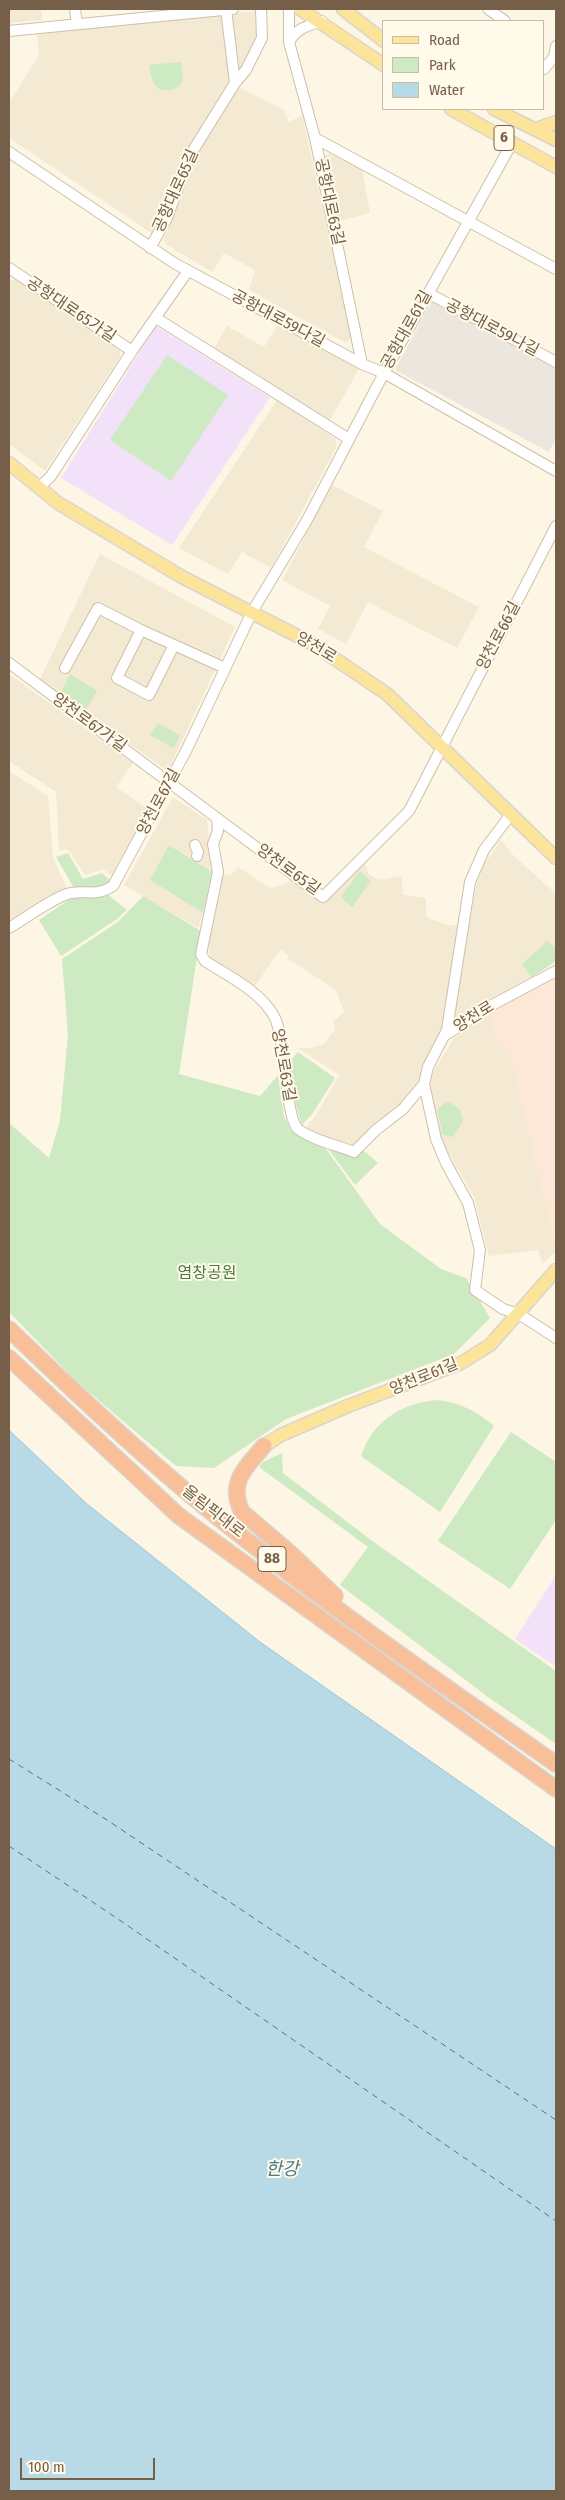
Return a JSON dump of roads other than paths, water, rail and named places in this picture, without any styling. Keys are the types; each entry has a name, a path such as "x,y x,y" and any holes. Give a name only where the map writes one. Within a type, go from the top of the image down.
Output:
{"highway":[{"name":"올림픽대로","path":"9,1329 99,1416 194,1498 386,1646 556,1764"},
{"name":"올림픽대로","path":"9,1358 179,1516 556,1789"},
{"path":"264,1446 250,1460 238,1482 236,1492 242,1512 290,1553 386,1646"}],"main road":[{"path":"300,9 322,21 382,64"},
{"path":"343,9 382,39"},
{"name":"6","path":"453,110 556,168"},
{"name":"6","path":"503,111 556,140"},
{"path":"536,129 556,122"},
{"name":"양천로","path":"9,464 58,503 182,577 314,644 387,694 556,858"},
{"name":"양천로61길","path":"264,1446 281,1435 348,1406 461,1363 490,1345 556,1270"}],"street":[{"path":"75,9 77,24"},
{"path":"226,9 234,83"},
{"path":"9,31 233,9"},
{"name":"공항대로65길","path":"150,248 167,218 188,158 234,83 246,70 262,38 261,9"},
{"name":"공항대로63길","path":"289,9 289,42 315,138 362,364"},
{"path":"488,9 504,20"},
{"path":"289,42 294,32 302,27 322,21"},
{"path":"545,68 554,57 556,46"},
{"path":"545,51 554,57"},
{"path":"315,138 468,223 556,269"},
{"name":"공항대로61길","path":"252,612 307,520 384,372 512,143"},
{"name":"공항대로59다길","path":"9,152 150,248 188,271 362,364 384,372 556,471"},
{"name":"공항대로65가길","path":"9,268 132,351"},
{"path":"39,488 51,476 132,351 188,271"},
{"name":"공항대로59나길","path":"428,293 556,362"},
{"path":"156,318 349,439"},
{"name":"양천로66길","path":"441,746 556,526"},
{"path":"65,668 98,608 141,630 225,668"},
{"name":"양천로67길","path":"9,928 71,893 90,893 106,890 113,886 168,784 252,612"},
{"path":"141,630 117,678 149,695 174,645"},
{"name":"양천로67가길","path":"9,663 151,769 168,784"},
{"name":"양천로65길","path":"168,784 323,897 409,811 441,746"},
{"name":"양천로63길","path":"511,814 484,850 470,882 447,1030 428,1067 424,1084 436,1139 446,1163 468,1203 480,1250 475,1290 502,1309 519,1314"},
{"name":"양천로63길","path":"217,819 218,831 213,844 218,872 201,954 205,960 261,999 274,1017 282,1041 292,1115 297,1128 305,1133 354,1152 376,1130 403,1109 424,1084"},
{"path":"195,845 197,856"},
{"name":"양천로","path":"444,1036 492,1005 556,971"},
{"path":"519,1314 556,1338"}],"water":[{"name":"한강","path":"9,1430 87,1504 260,1642 556,1849 556,2491 9,2491"}],"park label":[{"name":"염창공원","path":"207,1274"}]}
